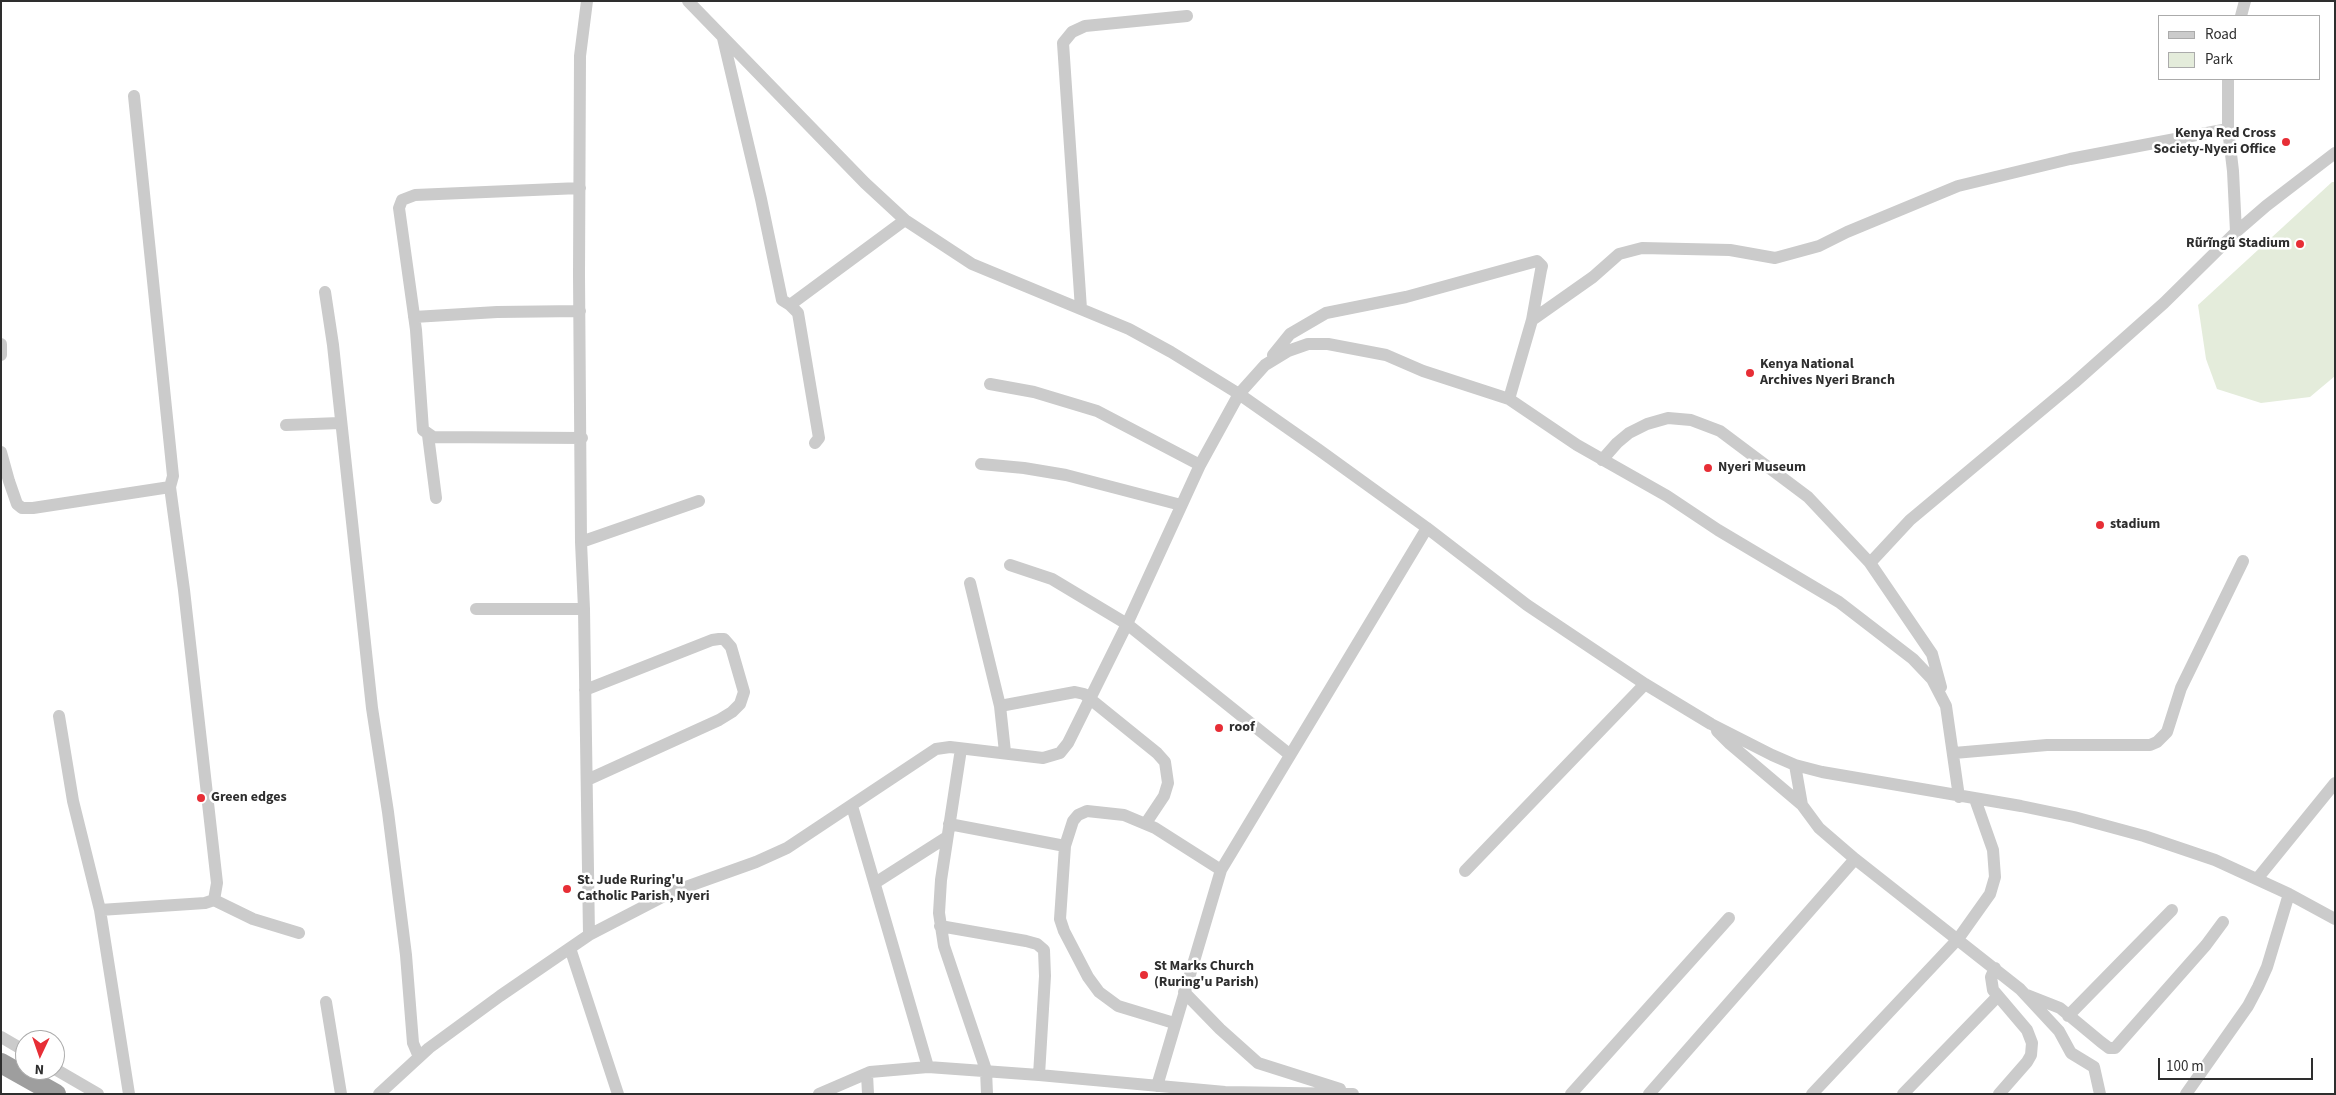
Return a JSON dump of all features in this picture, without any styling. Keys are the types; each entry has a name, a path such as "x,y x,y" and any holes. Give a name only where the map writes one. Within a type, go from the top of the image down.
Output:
{"highway":[{"path":"1,1063 56,1094"}],"street":[{"path":"587,1 580,56 580,311 581,542 584,609 589,935"},
{"path":"688,1 865,183 905,220 972,264 1129,329 1171,352 1238,394 1427,528 1527,605 1644,684 1710,724 1795,765 1822,772 2074,817 2144,836 2215,860 2289,894 2335,919"},
{"path":"2241,15 2245,1"},
{"path":"1081,309 1063,43 1072,32 1085,26 1187,16"},
{"path":"722,36 762,199 782,300 798,313 819,438 815,443"},
{"path":"2228,80 2228,129 2233,171 2236,232"},
{"path":"134,96 173,476 170,487 184,590 217,883 214,900"},
{"path":"1532,320 1593,277 1619,254 1642,248 1730,250 1775,258 1819,246 1847,232 1958,186 2070,159 2228,129"},
{"path":"1870,563 1910,520 2080,377 2164,303 2236,232 2335,153"},
{"path":"580,188 416,195 402,200 400,212 414,317 423,430 433,437 582,438"},
{"path":"790,305 905,220"},
{"path":"379,1094 419,1057 500,996 589,935 672,892 756,862 787,848 936,749 943,747 961,748 1043,758 1060,753 1068,743 1127,624 1200,464 1238,394 1290,334 1326,313 1406,297 1537,261 1542,266 1542,270 1532,320 1508,399"},
{"path":"325,292 333,345 372,708 388,812 406,955 413,1043 419,1057"},
{"path":"414,317 497,312 580,311"},
{"path":"1,344 1,355"},
{"path":"1265,365 1288,351 1301,346 1328,344 1386,355 1423,371 1508,399 1602,460 1667,496 1718,530 1839,602 1913,659 1932,679 1946,706"},
{"path":"990,384 1034,392 1097,411 1200,464"},
{"path":"1602,460 1629,433 1648,424 1668,418 1692,420 1720,430 1808,497 1870,563 1932,654 1946,706 1959,797"},
{"path":"286,425 340,423"},
{"path":"428,435 436,498"},
{"path":"1,452 17,504 22,508 33,508 170,487"},
{"path":"980,464 1024,468 1066,475 1181,506"},
{"path":"581,542 699,501"},
{"path":"1310,733 1427,528"},
{"path":"1151,1088 1184,992 1221,870 1289,754 1427,528"},
{"path":"1954,753 2047,745 2150,745 2157,742 2167,732 2181,688 2243,561"},
{"path":"1010,565 1052,579 1127,624 1289,754"},
{"path":"970,583 1000,706 1005,752"},
{"path":"476,609 584,609"},
{"path":"585,690 712,640 724,639 731,647 744,692 740,704 732,712 719,720 587,780"},
{"path":"1466,871 1644,684"},
{"path":"1000,706 1075,692 1080,692 1089,699 1165,762 1168,772 1166,790 1146,823"},
{"path":"59,716 73,801 100,910 129,1094"},
{"path":"1710,724 1730,744 1802,805 1819,828 1855,859 1958,938 2025,994 2059,1031 2071,1053 2094,1066 2100,1094"},
{"path":"961,748 941,880 940,926 944,946 986,1070 987,1094"},
{"path":"1795,765 1802,805"},
{"path":"2257,879 2335,783"},
{"path":"1812,1094 1958,938 1982,907 1993,886 1995,877 1993,850 1974,799"},
{"path":"852,806 928,1067"},
{"path":"1174,1023 1118,1006 1098,992 1088,977 1064,931 1060,918 1065,846 1073,821 1078,815 1087,811 1124,815 1146,823 1221,870"},
{"path":"949,824 1065,846"},
{"path":"875,883 947,837"},
{"path":"1649,1094 1855,859"},
{"path":"2186,1094 2248,1006 2258,987 2268,967 2289,894"},
{"path":"100,910 197,904 214,900 253,919 299,933"},
{"path":"2068,1016 2172,910"},
{"path":"1571,1094 1729,918"},
{"path":"2025,994 2060,1008 2068,1016 2079,1021 2108,1048 2114,1048 2206,945 2223,922"},
{"path":"940,926 1026,941 1036,944 1044,950 1045,976 1039,1074"},
{"path":"570,948 618,1094"},
{"path":"1995,968 1991,984 1997,997 2027,1030 2032,1043 2031,1055 1999,1094"},
{"path":"1184,992 1244,1052 1258,1063 1354,1094"},
{"path":"1903,1094 1997,997"},
{"path":"326,1002 341,1094"},
{"path":"1,1037 15,1045"},
{"path":"819,1094 867,1074 928,1067 1039,1074 1151,1088 1225,1092 1354,1094"},
{"path":"867,1074 868,1094"},
{"path":"65,1075 98,1094"}],"green space":[{"name":"Rũrĩngũ Stadium","path":"2332,182 2335,182 2335,376 2310,397 2261,403 2217,389 2206,359 2198,305"}],"place":[{"name":"Kenya Red Cross Society-Nyeri Office","path":"2286,142"},
{"name":"Rũrĩngũ Stadium","path":"2300,244"},
{"name":"Kenya National Archives Nyeri Branch","path":"1750,373"},
{"name":"Nyeri Museum","path":"1708,468"},
{"name":"stadium","path":"2100,525"},
{"name":"roof","path":"1219,728"},
{"name":"Green edges","path":"201,798"},
{"name":"St. Jude Ruring'u Catholic Parish, Nyeri","path":"567,889"},
{"name":"St Marks Church (Ruring'u Parish)","path":"1144,975"}]}
